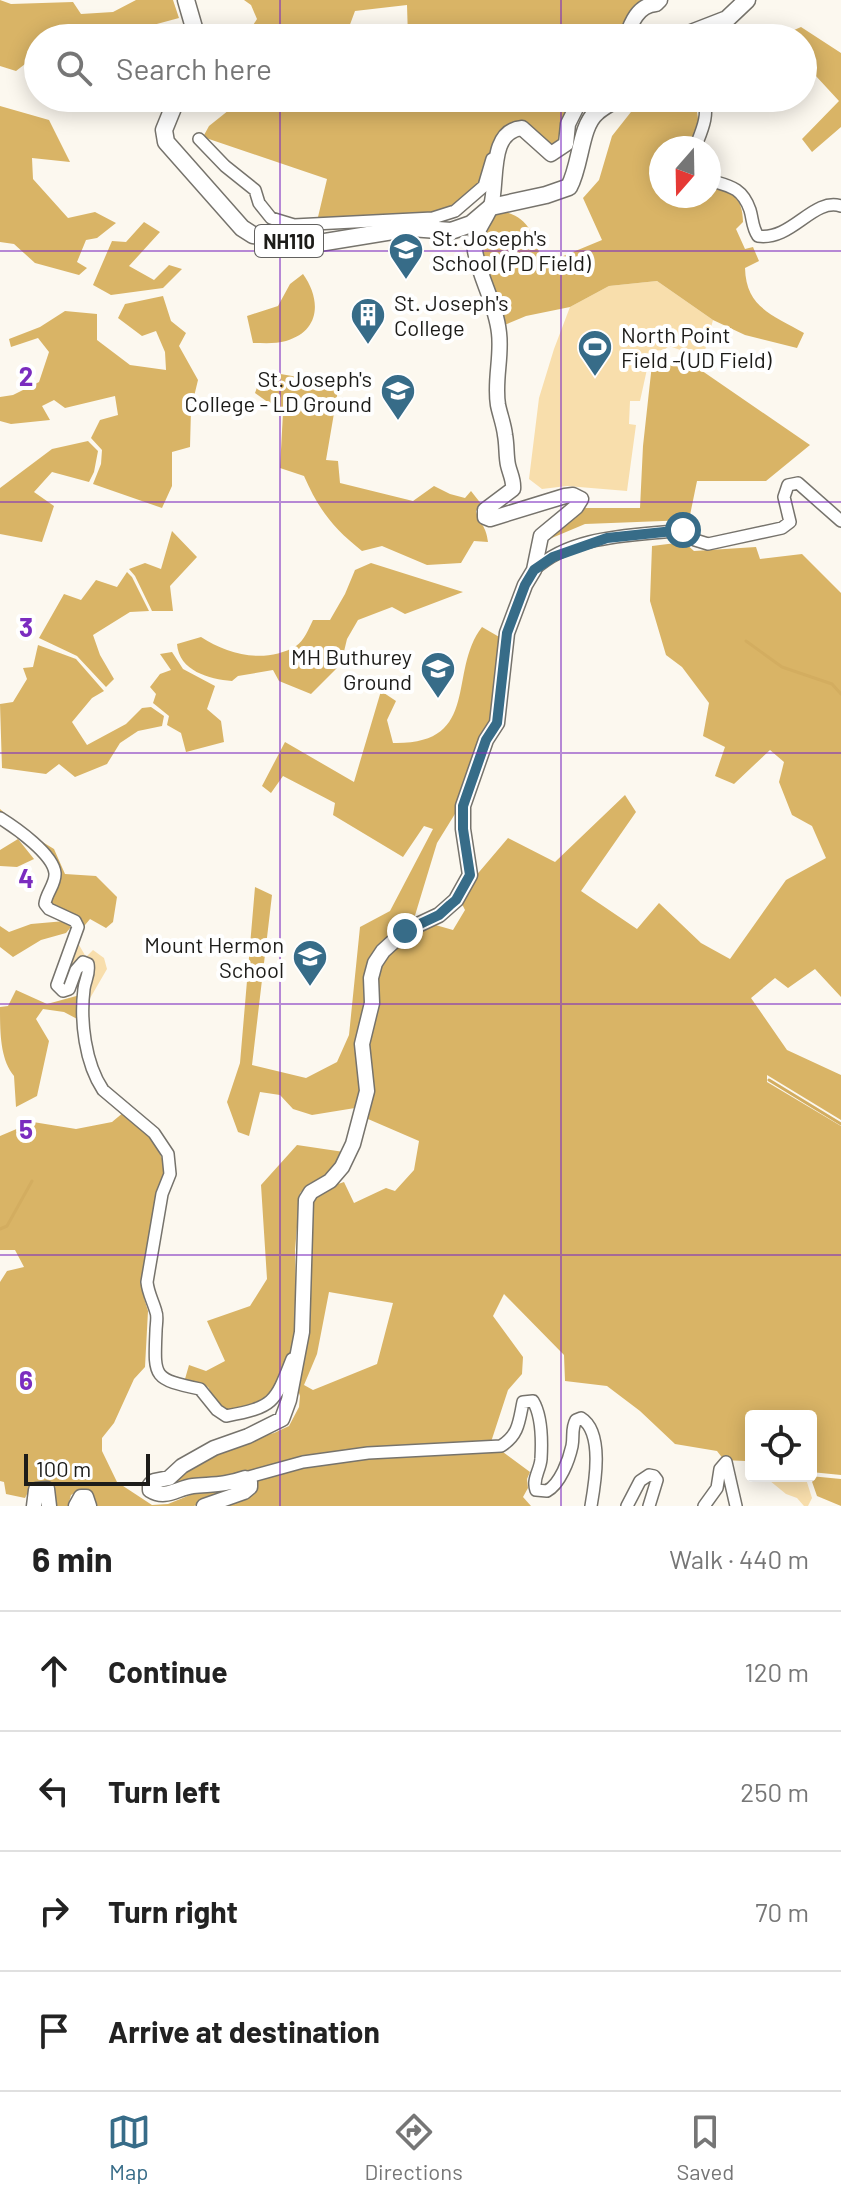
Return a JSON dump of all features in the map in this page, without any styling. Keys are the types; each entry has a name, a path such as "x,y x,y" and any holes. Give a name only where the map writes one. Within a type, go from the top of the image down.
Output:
{"highway":[{"path":"186,0 193,24"},
{"path":"714,24 727,19 747,0"},
{"name":"NH110","path":"171,112 164,130 166,142 242,228 253,235 319,243 411,228 451,231 471,224 491,207 569,187 580,159 585,129 597,112"}],"main road":[{"path":"633,24 640,10 660,0"},
{"path":"204,1506 244,1492 250,1487 250,1482 245,1478 227,1485 193,1486 167,1495 150,1490 154,1481 169,1478 199,1456 282,1419 289,1400 302,1332 306,1200 311,1192 336,1174 353,1144 367,1091 362,1044 372,1003 371,978 383,951 405,931 439,915 456,900 470,875 463,806 486,740 497,723 507,633 534,570 541,536 576,507 581,499 573,495 511,510 490,519 485,517 485,510 513,489 514,482 508,465 503,420 498,405 499,329 475,249 478,232 491,207 497,157 504,138 515,129 522,128 551,154 566,144 568,124 574,112"},
{"path":"34,1506 36,1490 43,1488 47,1489 49,1506"},
{"path":"76,1506 81,1497 86,1497 89,1506"}],"street":[{"path":"699,136 706,112"},
{"path":"199,139 225,166 255,190 259,203 271,218 294,225 433,218 455,211 484,186 492,157 504,138"},
{"path":"721,182 728,183 739,192 750,210 753,228 758,236 768,237 786,230 824,205 833,203 841,206"},
{"path":"534,570 553,557 607,538 683,530 695,540 708,544 782,528 790,522 784,497 788,485 798,483 841,521"},
{"path":"0,818 49,855 55,870 45,904 75,921 78,927 57,985 63,991 69,989 78,965 83,962 88,964 84,985 86,1038 90,1063 98,1083 154,1133 168,1154 170,1174 162,1194 147,1282 148,1295 156,1312 155,1363 158,1374 169,1383 200,1389 226,1416 252,1411 267,1406 277,1395 302,1332"},
{"path":"245,1478 303,1462 368,1453 501,1446 519,1426 523,1402 527,1400 533,1401 536,1407 541,1436 541,1459 533,1481 536,1490 547,1491 556,1483 571,1450 576,1420 581,1418 591,1427 596,1469 591,1506"},
{"path":"704,1506 717,1488 720,1469 726,1462 736,1506"},
{"path":"627,1506 644,1476 654,1476 657,1480 649,1506"}],"shaded area":[{"path":"0,0 11,4 73,2 81,14 113,12 136,0 173,0 179,18 157,24 24,24 24,65 16,71 0,66"},
{"path":"244,0 656,0 634,24 408,24 407,5 355,11 350,24 254,24 257,19 251,5"},
{"path":"817,37 841,53 841,127 812,152 802,139 839,101 817,77"},
{"path":"0,106 49,120 70,162 32,158 33,179 68,218 95,212 116,223 97,238 86,240 77,262 87,268 79,275 35,263 14,244 0,242"},
{"path":"226,112 573,112 562,143 551,150 525,125 501,139 486,162 478,185 465,198 431,212 389,218 318,217 327,179 203,137 209,126"},
{"path":"631,112 697,112 699,125 695,136 649,136 649,208 721,208 721,187 729,191 741,206 743,222 736,229 745,249 753,247 759,261 745,268 750,292 763,309 804,333 797,348 745,335 713,320 657,281 609,286 570,307 526,316 502,326 478,249 494,209 523,221 544,264 602,240 583,198 599,180 612,136"},
{"path":"144,222 160,232 129,266 154,280 169,265 182,269 163,288 111,295 93,285 112,241 126,242"},
{"path":"303,274 315,304 312,322 298,336 286,341 253,343 247,316 278,306 290,284"},
{"name":"North Point Field -(UD Field)","path":"657,281 713,320 703,358 669,346 664,350 651,351 640,401 630,401 629,424 636,425 627,491 567,486 542,489 529,479 539,398 570,307 609,286"},
{"path":"163,296 171,321 186,333 179,346 198,380 191,409 190,447 172,452 172,486 162,508 93,484 101,464 102,450 91,438 100,420 118,415 115,396 65,408 54,400 42,406 50,420 11,424 0,421 0,397 13,395 39,382 49,352 38,338 11,347 9,339 40,327 65,311 97,314 97,340 130,365 166,370 165,352 156,331 142,336 118,318 125,304"},
{"path":"653,355 695,366 810,445 766,481 697,481 689,520 585,524 547,540 582,508 640,508"},
{"path":"263,371 339,384 326,460 338,461 340,483 413,501 434,486 465,498 471,491 482,505 476,511 488,542 474,541 461,563 427,565 382,546 362,551 328,518 304,476 280,468 283,413 255,393"},
{"path":"88,441 98,451 89,482 52,472 34,492 54,506 42,542 0,534 0,488 52,449"},
{"path":"172,531 197,557 170,586 173,611 152,611 129,569 145,563 161,569"},
{"path":"684,542 694,551 756,547 760,559 802,554 841,593 841,997 815,969 788,988 775,978 751,998 787,1050 841,1075 841,1120 767,1075 767,1082 841,1126 841,1475 817,1473 817,1410 745,1410 745,1461 724,1460 717,1451 675,1444 607,1386 565,1381 564,1355 504,1294 493,1316 523,1357 522,1374 508,1390 491,1442 367,1451 158,1492 215,1450 289,1426 299,1407 297,1387 307,1345 313,1199 323,1189 344,1182 354,1203 386,1188 395,1191 414,1170 419,1141 368,1119 373,1089 367,1045 379,1003 379,966 391,951 415,932 432,924 453,930 465,910 460,900 508,838 555,862 625,795 636,812 581,891 637,929 659,903 701,943 730,959 786,880 826,858 812,826 792,815 779,782 784,762 770,750 734,784 715,776 725,747 703,736 709,703 682,667 666,655 650,601 652,546","holes":["329,1292 393,1303 377,1364 313,1390 304,1385 317,1354"]},
{"path":"371,563 463,592 405,614 392,607 358,620 347,639 341,664 311,694 279,681 273,670 238,676 232,681 205,676 189,667 179,653 177,644 201,637 235,653 260,656 284,652 301,641 313,620 330,620 355,570"},
{"path":"127,572 149,611 130,612 93,635 114,679 106,687 77,656 39,638 64,594 81,600 96,580 117,587"},
{"path":"482,627 501,638 492,722 458,809 437,843 413,922 381,949 363,1085 355,1108 312,1115 293,1109 280,1095 260,1092 249,1136 238,1132 227,1102 240,1063 255,887 272,895 252,1065 306,1078 337,1062 349,1035 360,927 390,911 433,829 424,826 403,857 333,815 335,803 283,776 271,793 262,786 285,742 354,782 381,691 396,701 387,720 393,743 421,740 440,732 451,719 458,703 472,645"},
{"path":"38,645 76,659 104,691 92,698 72,722 87,745 126,724 142,708 151,707 164,716 162,726 138,731 120,743 107,764 75,777 59,764 46,774 2,768 0,704 13,702 27,679 23,668 33,667"},
{"path":"172,652 183,669 215,686 207,709 221,721 224,742 186,752 181,733 167,725 169,716 153,703 156,694 150,687 160,674 171,670 160,654"},
{"path":"0,809 26,832 54,849 65,874 96,876 117,897 113,922 106,928 90,919 80,931 51,903 59,871 52,852 36,844 0,814"},
{"path":"18,839 34,859 17,867 0,866 0,850"},
{"path":"65,921 71,927 66,933 41,940 13,957 0,947 0,926 9,932 31,924"},
{"path":"75,938 86,957 74,963 66,987 60,984"},
{"path":"93,950 104,958 107,969 89,1000 91,962 86,957"},
{"path":"16,990 47,1004 80,995 81,1021 64,1012 43,1009 36,1019 49,1041 37,1096 16,1107 14,1076 6,1062 2,1044 0,1007 8,1006"},
{"path":"124,1112 156,1146 166,1173 143,1282 148,1311 145,1367 134,1379 114,1423 102,1438 102,1451 117,1482 152,1505 168,1504 200,1491 240,1487 194,1506 96,1506 80,1490 71,1495 68,1506 51,1506 48,1488 38,1483 31,1486 25,1498 6,1494 4,1482 0,1481 0,1282 7,1271 24,1267 15,1250 0,1250 0,1136 33,1122 76,1129 112,1122"},
{"path":"297,1145 344,1152 326,1179 310,1183 300,1193 295,1250 297,1328 293,1345 274,1394 263,1405 226,1412 218,1406 208,1387 185,1379 189,1365 206,1371 225,1361 207,1321 250,1306 267,1279 261,1185"},
{"path":"476,1450 503,1452 530,1472 523,1497 531,1506 217,1506 249,1496 256,1491 258,1478 285,1471 366,1458"},
{"path":"817,1477 841,1479 841,1506 817,1496 812,1482 817,1482"},
{"path":"771,1482 807,1482 812,1498 808,1506 804,1506 797,1498 786,1494"}],"waterway":[{"path":"746,641 782,667 832,684 841,694"},
{"path":"769,1080 841,1124"},
{"path":"0,1229 7,1226 32,1181"}],"place":[{"name":"St. Joseph's School (PD Field)","path":"406,281"},
{"name":"St. Joseph's College","path":"368,346"},
{"name":"North Point Field -(UD Field)","path":"595,378"},
{"name":"St. Joseph's College - LD Ground","path":"398,422"},
{"name":"MH Buthurey Ground","path":"438,700"},
{"name":"Mount Hermon School","path":"310,988"}],"route":[{"path":"405,931 439,915 456,900 470,875 463,806 486,740 497,723 507,633 534,570 553,557 607,538 683,530"}]}
